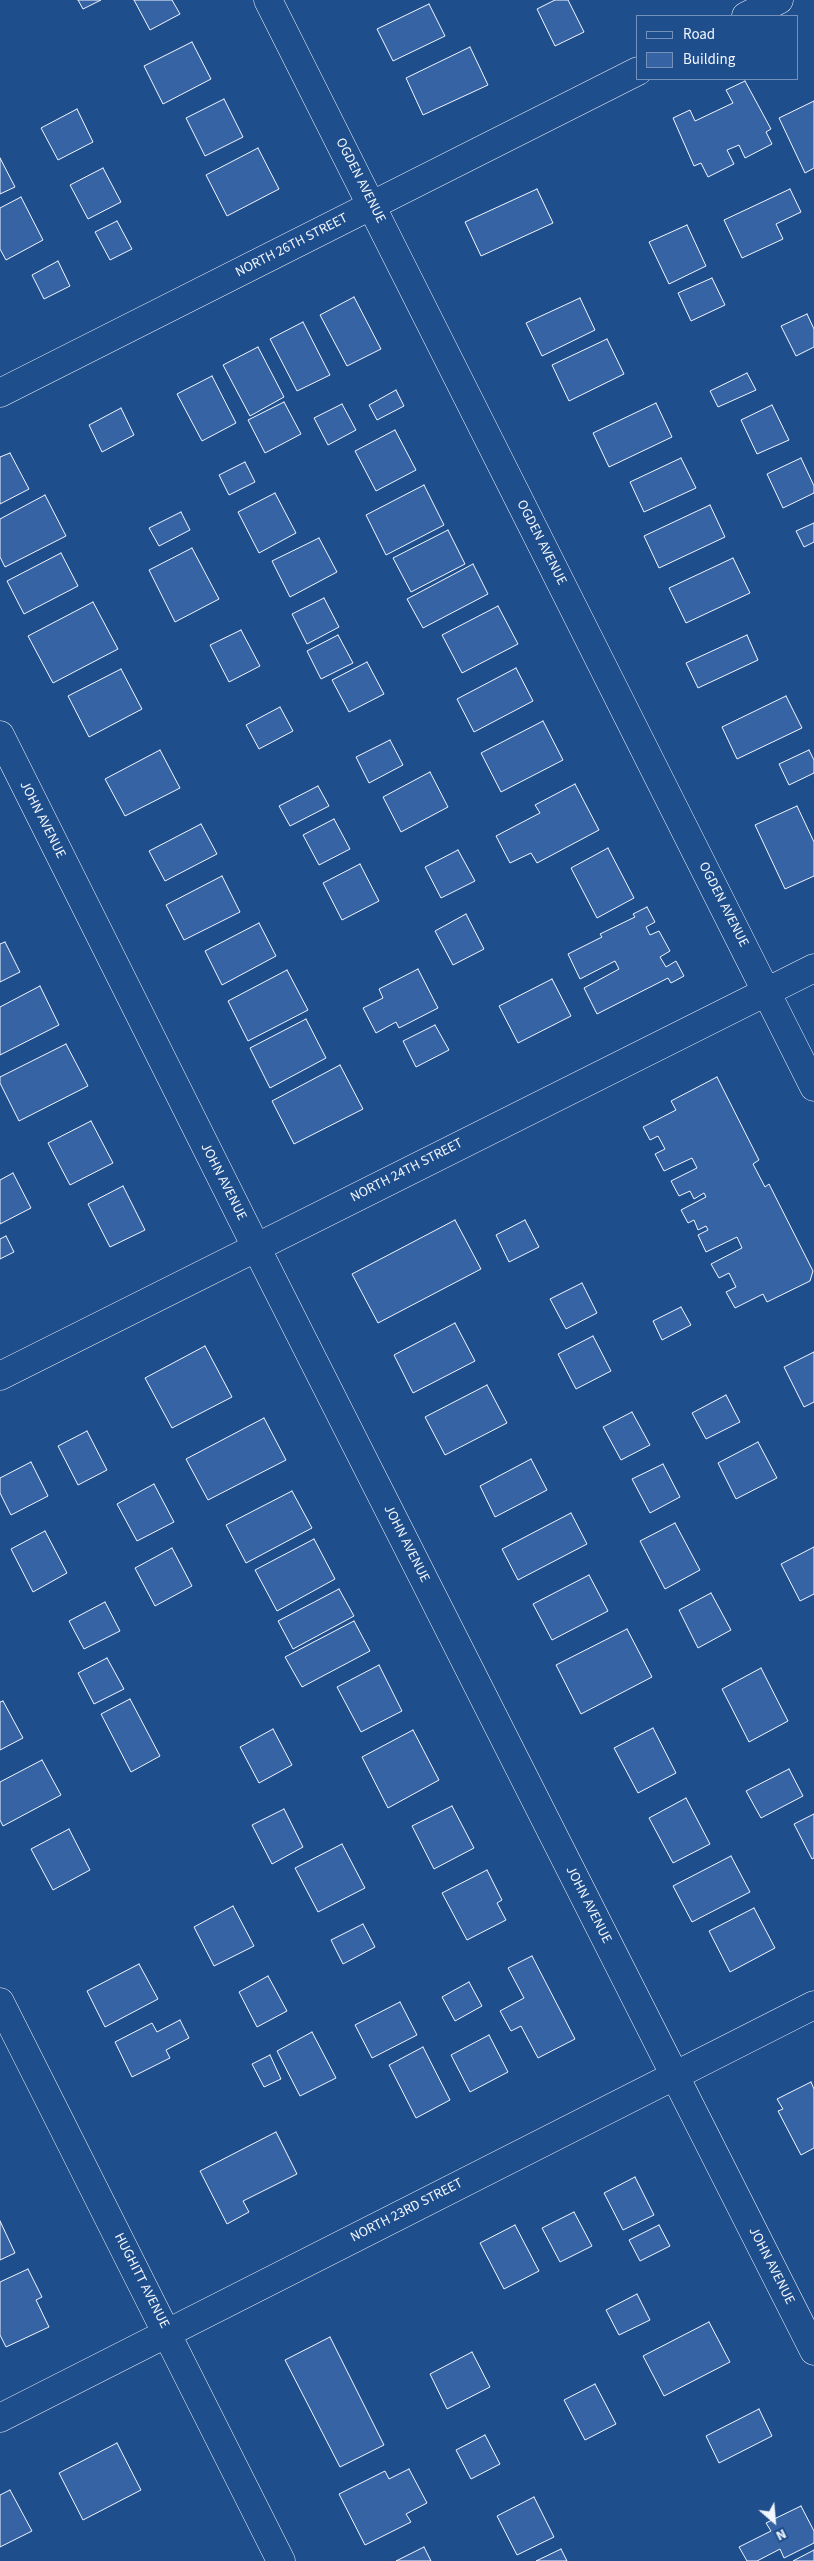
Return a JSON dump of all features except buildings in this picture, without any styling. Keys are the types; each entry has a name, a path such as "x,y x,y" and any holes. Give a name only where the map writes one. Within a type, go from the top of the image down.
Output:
{"street":[{"name":"OGDEN AVENUE","path":"268,0 814,1087"},
{"path":"748,15 779,0"},
{"name":"NORTH 26TH STREET","path":"0,393 636,72"},
{"name":"JOHN AVENUE","path":"0,735 256,1247 814,2351"},
{"name":"NORTH 24TH STREET","path":"0,1376 814,968"},
{"name":"HUGHITT AVENUE","path":"0,2002 281,2561"},
{"name":"NORTH 23RD STREET","path":"0,2418 814,2005"}]}
